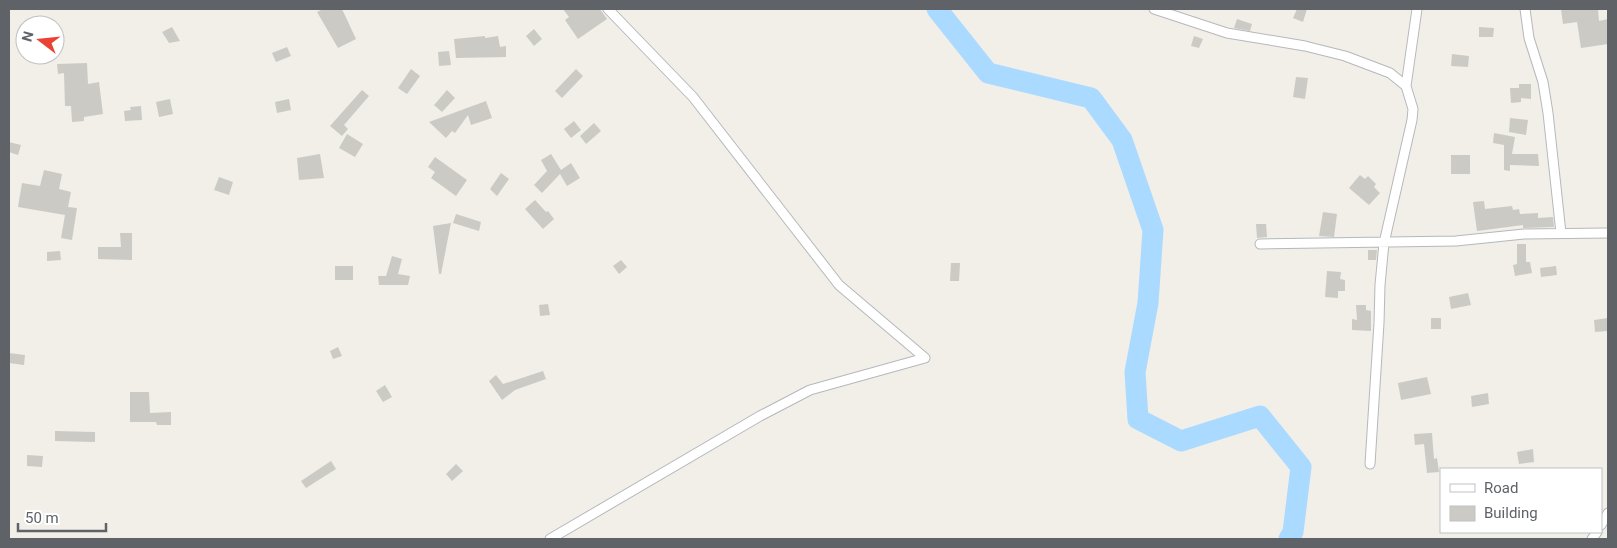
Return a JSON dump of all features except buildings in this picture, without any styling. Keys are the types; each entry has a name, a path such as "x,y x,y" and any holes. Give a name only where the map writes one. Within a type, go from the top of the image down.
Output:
{"street":[{"path":"550,539 760,416 810,390 925,358 839,285 693,97 608,9"},
{"path":"1154,9 1227,33 1305,46 1345,56 1390,72 1406,86"},
{"path":"1370,464 1384,243 1412,120 1413,109 1406,86 1417,9"},
{"path":"1525,9 1528,38 1543,82 1548,113 1561,233"},
{"path":"1260,244 1456,241 1524,234 1608,233"}],"waterway":[{"path":"937,9 988,73 1091,98 1122,140 1153,230 1148,303 1135,372 1138,419 1181,441 1260,416 1301,467 1293,532 1289,539"}]}
